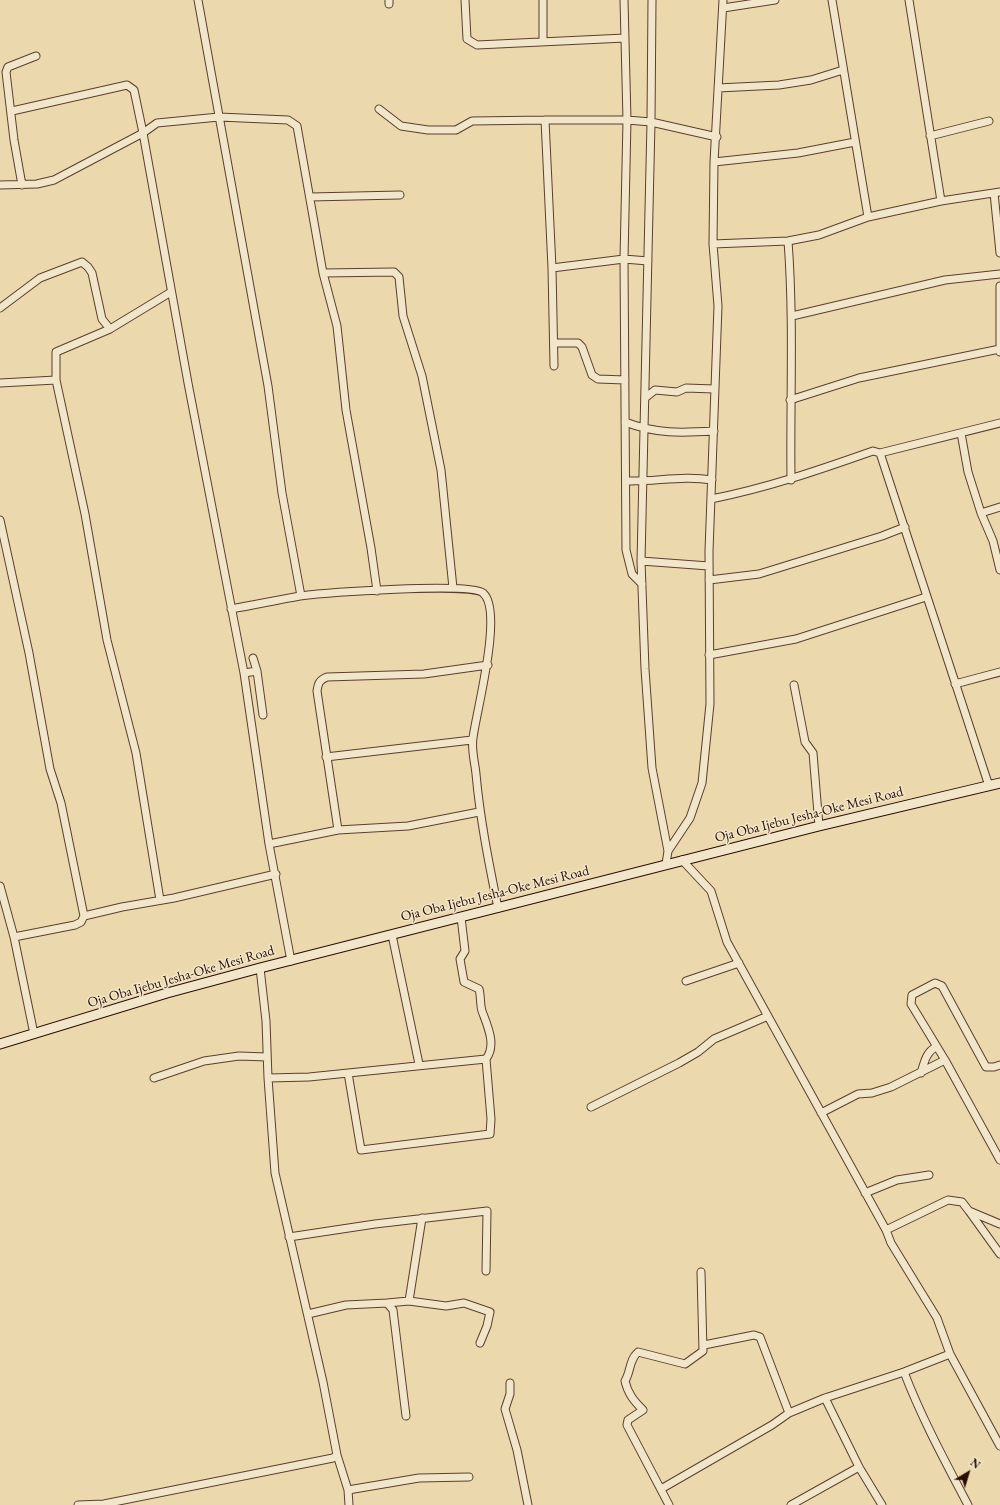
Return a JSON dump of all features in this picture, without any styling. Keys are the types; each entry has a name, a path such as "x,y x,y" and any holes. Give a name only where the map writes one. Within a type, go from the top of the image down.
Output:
{"main road":[{"name":"Oja Oba Ijebu Jesha-Oke Mesi Road","path":"0,1044 167,993 260,968 682,860 819,826 1000,784"}],"street":[{"path":"198,0 268,386 282,493 301,596"},
{"path":"465,0 467,38 477,45 625,38"},
{"path":"543,0 543,42"},
{"path":"624,0 627,120 624,259 628,562 632,574 642,584"},
{"path":"652,0 651,122 641,561 645,669 652,768 668,851 666,864"},
{"path":"668,851 690,818 702,783 710,704 709,566 718,306 713,244 714,162 717,138 723,0"},
{"path":"723,8 775,0"},
{"path":"832,0 868,217"},
{"path":"909,0 925,92 930,136 941,202"},
{"path":"22,185 14,140 12,111 6,70 17,62 36,56"},
{"path":"718,88 779,85 811,80 843,70"},
{"path":"12,111 127,86 134,90 244,673 269,844 276,874 291,961"},
{"path":"379,109 401,126 428,130 456,130 472,121 627,120 651,122 717,138"},
{"path":"0,185 37,184 54,180 143,133 157,123 219,118 288,120 294,122 297,126 323,273 337,326 346,410 371,548 377,591"},
{"path":"545,120 552,268 554,366"},
{"path":"930,136 989,121"},
{"path":"714,162 798,153 855,142"},
{"path":"713,244 788,241 819,235 868,217 941,202 997,193 1000,253"},
{"path":"310,196 400,196"},
{"path":"788,241 792,316 790,400 791,480"},
{"path":"552,268 624,259 648,261"},
{"path":"0,308 40,278 82,262 92,273 102,319 110,329"},
{"path":"323,273 394,272 399,278 403,316 422,376 441,470 453,588"},
{"path":"792,316 945,280 1000,274"},
{"path":"1000,286 1000,353"},
{"path":"160,900 136,753 107,640 85,514 56,380 56,352 110,329 171,292"},
{"path":"554,343 578,343 582,347 592,375 598,379 625,380"},
{"path":"790,400 859,378 1000,349"},
{"path":"0,383 56,380"},
{"path":"645,398 655,390 677,392 686,388 714,389"},
{"path":"626,422 644,429 675,433 714,431"},
{"path":"711,499 750,492 791,480 873,451 880,453 1000,423"},
{"path":"961,433 968,472 981,513 993,541 1000,570"},
{"path":"880,453 989,786"},
{"path":"626,481 643,482 694,477 712,480"},
{"path":"981,513 1000,507"},
{"path":"0,520 3,549 29,654 50,769 61,803 84,916 81,922 75,925 14,937"},
{"path":"709,580 759,574 882,536 905,527"},
{"path":"641,561 709,566"},
{"path":"231,609 301,596 377,591 453,588 480,591 487,598 490,615 488,665 472,740 479,812 498,908"},
{"path":"709,655 796,640 926,597"},
{"path":"253,658 257,671 263,715"},
{"path":"338,830 317,691 321,679 327,677 424,674 488,665"},
{"path":"244,673 257,671"},
{"path":"955,684 1000,672"},
{"path":"794,685 805,742 813,753 819,826"},
{"path":"326,757 472,740"},
{"path":"269,844 338,830 408,826 479,812"},
{"path":"682,860 711,891 724,933 739,963 886,1230 891,1243 937,1318 950,1354 1000,1446"},
{"path":"84,916 276,874"},
{"path":"0,886 14,937 34,1034"},
{"path":"348,1073 361,1150 490,1134 491,1119 486,1059 489,1053 490,1034 487,1020 482,1010 479,989 464,982 460,959 465,951 461,917"},
{"path":"392,935 419,1064"},
{"path":"686,982 739,963"},
{"path":"260,968 266,1021 271,1137 275,1173 323,1382 337,1455 348,1490 349,1505"},
{"path":"1000,1065 986,1067 942,986 935,983 912,995 911,1004 945,1060 1000,1160"},
{"path":"591,1108 679,1063 698,1052 714,1039 768,1016"},
{"path":"921,1073 927,1055 931,1049 936,1047"},
{"path":"154,1078 204,1061 239,1056 267,1057"},
{"path":"268,1078 309,1077 419,1064 486,1059"},
{"path":"821,1113 858,1094 872,1093 891,1087 945,1060"},
{"path":"865,1193 898,1180 929,1175"},
{"path":"886,1230 948,1200 962,1202 1000,1254"},
{"path":"289,1237 422,1218 487,1211 486,1271"},
{"path":"969,1211 1000,1224"},
{"path":"410,1301 422,1218"},
{"path":"669,1505 628,1425 628,1420 643,1410 627,1390 626,1381 629,1375 632,1360 638,1352 685,1364 703,1351 701,1272"},
{"path":"308,1314 346,1305 410,1301 446,1306 464,1303 490,1312 487,1326 480,1343"},
{"path":"387,1303 393,1310 406,1416"},
{"path":"704,1344 754,1335 760,1338 789,1413"},
{"path":"661,1489 772,1425 789,1413 825,1398 904,1372 950,1354"},
{"path":"904,1372 936,1446 968,1505"},
{"path":"510,1383 510,1394 505,1409 517,1450 528,1505"},
{"path":"825,1398 860,1467 882,1505"},
{"path":"78,1505 104,1504 333,1458 337,1455"},
{"path":"791,1505 860,1467"},
{"path":"348,1490 419,1478 469,1477"}]}
